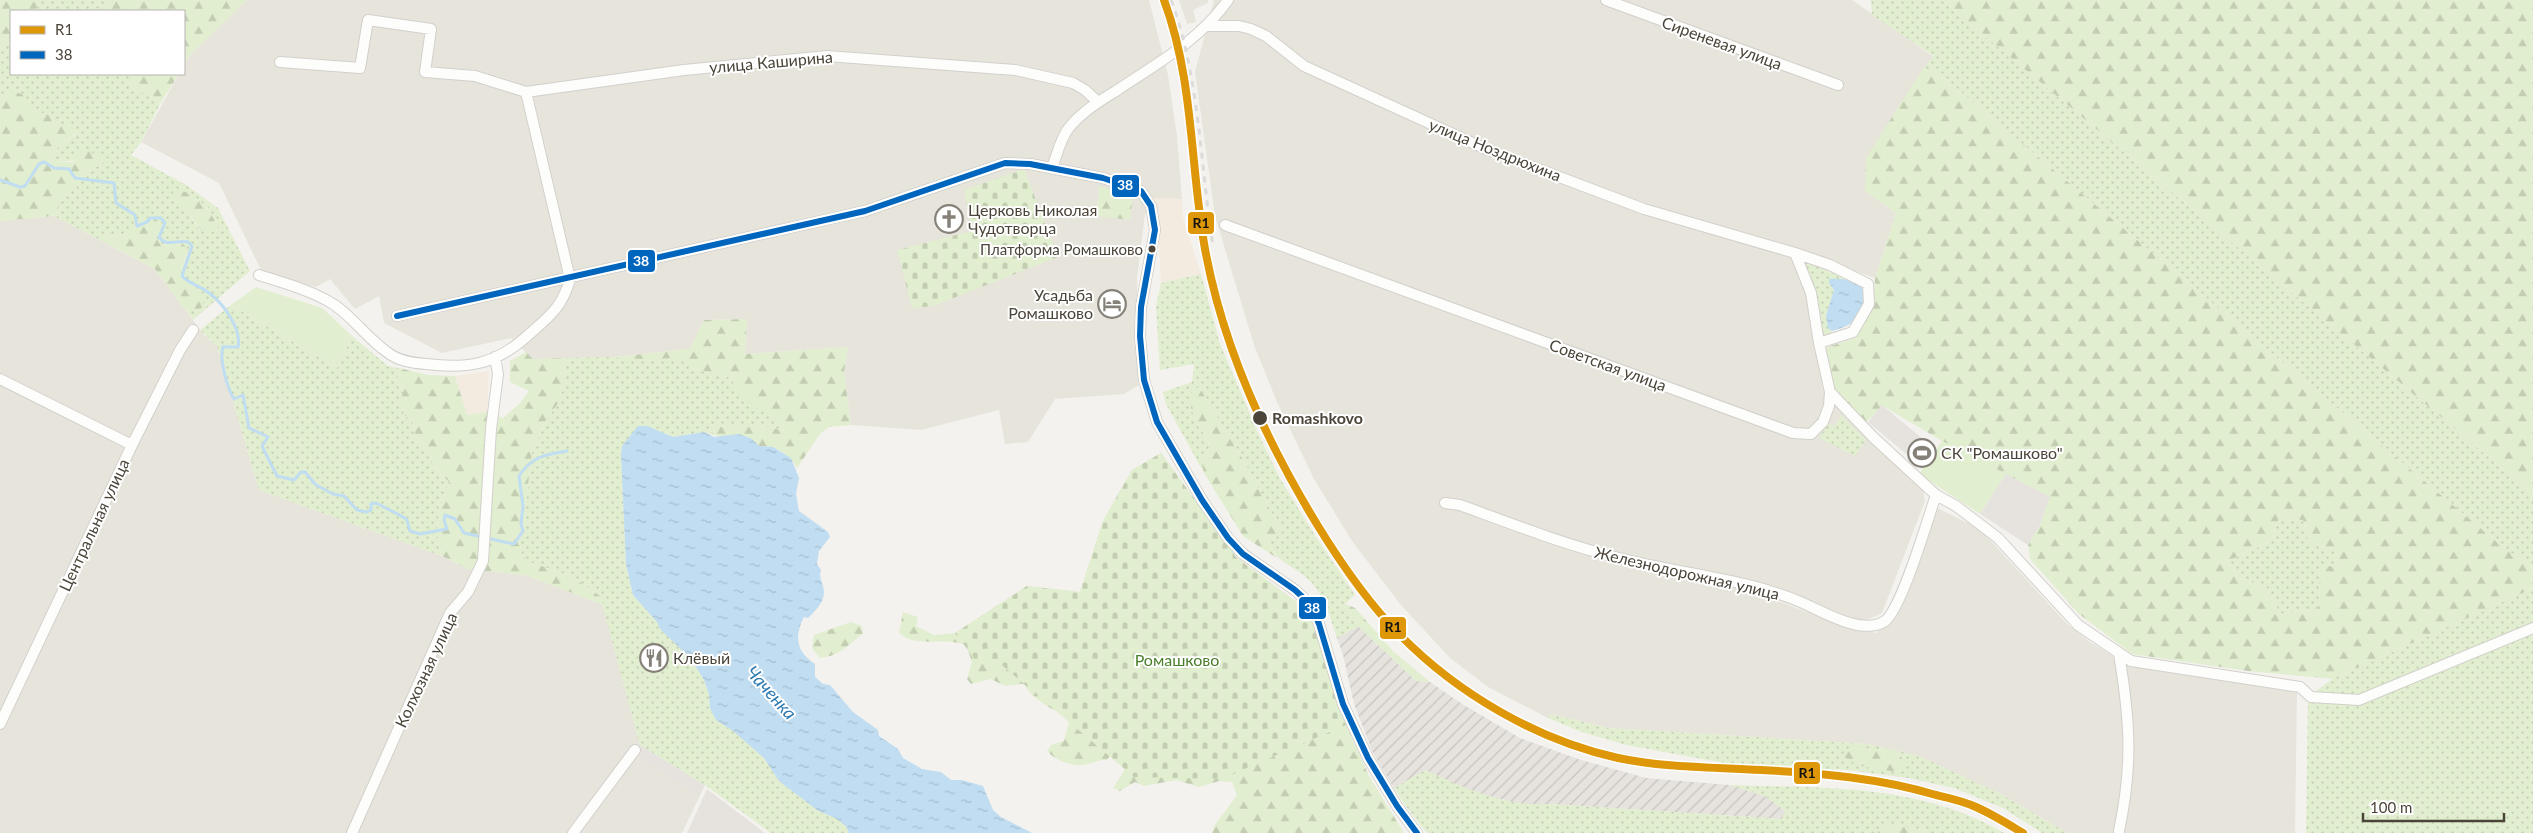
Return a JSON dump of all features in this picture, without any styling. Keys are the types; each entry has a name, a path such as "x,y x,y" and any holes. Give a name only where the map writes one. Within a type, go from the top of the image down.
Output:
{"street":[{"name":"Сиреневая улица","path":"1606,0 1838,85"},
{"path":"1052,168 1063,137 1070,127 1098,102 1180,49 1207,26 1224,2"},
{"path":"258,275 311,293 334,304 366,336 388,354 408,362 454,368 480,364 511,350 554,312 566,297 570,279 526,92 476,76 425,72 431,29 368,20 360,68 280,62"},
{"name":"улица Ноздрюхина","path":"1207,26 1239,26 1251,29 1266,36 1304,66 1488,150 1644,209 1830,265 1868,284 1869,304 1853,332 1819,344"},
{"name":"улица Каширина","path":"526,92 684,70 827,56 1015,70 1073,83 1085,90 1098,102"},
{"path":"397,316 570,279 865,211 1005,163 1018,162 1052,168 1126,184 1141,191 1148,199 1154,230 1141,307 1140,336 1144,380 1157,422 1202,500 1228,538 1242,554 1296,590 1310,605 1319,624 1343,704 1368,758 1397,806 1417,833"},
{"name":"Советская улица","path":"1225,225 1793,434 1811,434 1818,430 1824,422 1829,406 1830,392 1819,344 1811,293 1795,253"},
{"name":"Центральная улица","path":"0,724 132,445 180,350 194,330"},
{"name":"Колхозная улица","path":"352,833 450,613 468,592 483,561 487,526 491,429 498,374 494,357"},
{"path":"0,379 132,445"},
{"path":"1830,392 1873,437 1936,495 1956,506 1998,538 2078,625 2131,661 2300,687 2311,698 2359,700 2533,628"},
{"name":"Железнодорожная улица","path":"1445,503 1460,506 1617,558 1710,575 1772,590 1854,626 1885,621 1898,601 1936,495"},
{"path":"2119,654 2126,693 2130,745 2130,765 2119,831"},
{"path":"573,833 635,750"}],"shaded area":[{"path":"247,0 1149,0 1168,75 1177,136 1182,199 1152,198 1145,214 1137,278 1139,385 1124,394 1055,399 1028,442 1005,444 999,410 921,430 851,425 844,373 848,347 745,354 747,319 704,320 690,349 614,357 533,359 511,338 442,353 384,323 379,296 355,309 330,279 316,287 262,272 219,183 141,142 178,75 185,75 185,63 190,55"},
{"path":"1179,0 1208,0 1208,3 1193,10 1196,22 1187,24"},
{"path":"1214,0 1852,0 1934,57 1922,70 1865,191 1896,213 1875,278 1794,250 1807,294 1823,390 1844,416 1923,489 1925,501 1882,613 1869,619 1852,619 1772,585 1766,597 1846,626 1876,633 1892,620 1905,596 1937,508 1980,529 2066,623 2090,642 2131,667 2297,691 2295,833 2067,833 2001,794 1918,756 1868,744 1608,728 1550,714 1548,718 1488,687 1450,658 1400,604 1352,541 1314,479 1277,402 1254,345 1215,216 1195,72"},
{"path":"1152,198 1182,199 1183,218 1201,274 1161,283 1159,244"},
{"path":"54,216 155,269 204,335 217,346 259,490 442,556 468,569 525,575 604,605 640,745 705,785 682,833 0,833 0,221"},
{"path":"489,371 487,412 467,415 455,376"},
{"path":"1882,405 1924,440 1910,457 1868,422"},
{"path":"2006,474 2050,497 2039,527 2028,545 1980,514"},
{"path":"1358,626 1416,681 1430,682 1462,704 1520,738 1578,759 1646,778 1729,785 1765,796 1786,811 1782,819 1550,804 1528,806 1469,791 1425,770 1394,788 1373,753 1354,704 1343,655 1337,638"},
{"path":"642,746 704,786 699,796 636,755"},
{"path":"707,789 765,833 687,833"}],"green space":[{"path":"0,0 43,0 35,10 10,10 10,43 0,48"},
{"path":"43,0 117,0 94,10 35,10"},
{"path":"117,0 247,0 190,55 185,63 185,10 94,10"},
{"path":"1871,0 1942,0 2533,494 2533,567 2504,548 1937,72 1922,70 1934,56 1872,15"},
{"path":"1942,0 2533,0 2533,494"},
{"path":"10,43 10,75 128,75 132,89 150,95 160,104 141,142 131,155 186,185 218,208 250,271 193,320 188,307 194,287 180,277 180,271 187,255 182,244 161,246 156,238 160,227 144,217 129,233 108,235 104,242 54,216 62,199 76,188 82,176 108,159 53,161 57,148 77,133 57,127 50,115 31,110 10,91 0,97 0,48","holes":["207,206 219,230 199,230 188,212"]},
{"path":"1922,70 1937,72 2504,548 2533,567 2533,588 2332,679 2248,671 2132,654 2079,614 2030,559 2028,545 2039,527 2049,497 1942,441 1883,406 1866,422 1833,387 1824,348 1856,338 1873,306 1875,278 1896,213 1865,191 1866,158","holes":["2279,518 2303,520 2309,542 2337,552 2336,567 2320,565 2319,608 2280,614 2267,588 2239,578 2228,561 2271,541"]},
{"path":"128,75 178,75 160,104 150,95 132,89"},
{"path":"10,91 22,94 31,110 50,115 57,126 73,125 77,132 57,148 53,161 73,162 83,148 92,151 93,158 100,155 109,159 82,176 76,188 62,199 54,216 0,221 0,97"},
{"path":"1024,169 1058,257 933,306 912,308 897,250 972,231 964,190"},
{"path":"1099,186 1133,196 1130,220 1097,216"},
{"path":"173,189 190,194 202,202 219,230 207,232 200,229 187,211 173,201"},
{"path":"144,217 157,220 160,227 156,238 161,246 182,244 187,247 180,277 202,293 203,298 202,305 198,311 188,308 193,320 155,269 104,242 107,235 129,233"},
{"path":"1799,259 1847,279 1835,279 1829,283 1834,290 1827,317 1827,322 1832,331 1830,335 1822,337"},
{"path":"1201,274 1220,344 1279,477 1355,595 1345,604 1351,618 1358,626 1337,638 1326,607 1314,585 1277,556 1268,542 1282,532 1245,463 1199,387 1191,409 1210,446 1201,460 1204,473 1166,404 1163,392 1192,382 1194,364 1160,370 1156,306 1161,283"},
{"path":"256,287 322,308 352,336 337,368 231,305"},
{"path":"231,305 337,368 352,336 388,366 403,369 396,380 404,393 404,414 414,424 415,440 430,452 433,465 449,482 440,510 437,528 442,556 259,490 217,346 200,330"},
{"path":"747,319 745,354 848,347 844,373 851,425 829,427 820,434 797,468 786,454 777,449 759,446 752,439 717,436 709,430 711,424 728,427 761,426 782,430 784,425 746,399 731,378 692,368 687,363 676,358 637,361 614,357 690,349 704,320"},
{"path":"526,352 533,359 567,358 561,399 544,423 532,453 520,550 527,561 573,577 600,596 604,605 525,575 468,569 442,556 437,528 440,510 449,482 433,465 430,452 415,440 414,424 404,414 399,401 404,392 396,380 403,369 428,375 455,376 467,415 487,412 503,418 520,403 529,391 510,382 510,361"},
{"path":"674,356 688,363 692,368 731,378 761,410 784,425 782,430 761,426 728,427 711,424 709,430 717,436 704,432 673,437 647,426 639,426 622,446 621,455 626,564 633,595 657,622 660,629 691,659 704,680 709,694 710,708 716,720 733,731 764,758 779,781 817,810 835,818 846,826 849,833 771,833 705,785 640,745 600,596 573,577 526,561 520,550 532,453 544,423 561,399 567,358 614,357 645,361"},
{"path":"1199,387 1245,463 1282,532 1268,542 1277,558 1243,536 1204,473 1201,460 1210,445 1191,409 1192,391"},
{"path":"1841,416 1866,440 1855,456 1819,438 1828,423 1834,426"},
{"path":"1942,441 2006,474 1980,514 1919,474"},
{"name":"Ромашково","path":"1161,453 1237,558 1310,612 1346,725 1369,776 1404,833 1212,833 1214,826 1237,795 1232,782 1219,781 1199,787 1176,780 1144,786 1135,782 1120,791 1113,788 1132,759 1111,754 1107,760 1077,765 1060,761 1047,751 1051,745 1064,741 1072,710 1067,705 1054,710 1041,702 1024,684 1005,686 991,679 971,684 967,679 972,662 966,645 914,640 906,638 899,633 903,612 918,617 916,626 934,635 955,633 1027,586 1080,592 1103,521 1132,470"},
{"name":"Ромашково","path":"1161,453 1237,558 1310,612 1346,725 1222,779 1134,777 991,656 977,662 955,633 1027,586 1080,592 1103,521 1132,470"},
{"path":"2279,518 2303,520 2309,542 2337,552 2336,567 2320,566 2319,608 2280,614 2267,588 2239,578 2228,561 2271,541"},
{"path":"2533,588 2533,833 2306,833 2308,697 2332,679"},
{"path":"1345,604 1355,608 1394,652 1430,682 1416,681 1358,626 1351,618"},
{"path":"851,622 862,626 863,634 834,655 820,658 812,648 814,635"},
{"path":"1550,714 1608,728 1868,744 1919,756 2001,794 2067,833 2042,833 2003,808 1954,788 1908,778 1847,770 1741,766 1626,745 1579,731 1548,718"},
{"path":"1851,746 1896,752 1905,761 1904,769 1901,772 1857,764 1844,757"},
{"path":"1425,770 1486,795 1517,802 1782,819 1785,811 1765,796 1729,785 1835,788 1870,791 1939,805 1972,817 2004,833 1926,833 1922,830 1886,824 1877,833 1427,833 1394,788"},
{"path":"1886,824 1922,830 1926,833 1877,833"}],"water":[{"path":"1829,279 1849,280 1858,284 1866,291 1862,307 1853,322 1832,331 1828,328 1826,316 1834,290 1829,283"},
{"path":"638,426 647,426 673,437 704,432 714,437 739,434 752,439 759,446 773,447 791,458 799,478 796,494 799,511 828,532 830,537 819,551 817,564 821,570 820,576 824,596 818,608 808,618 804,617 798,637 804,654 815,664 815,677 823,684 830,685 853,712 878,730 879,736 898,749 903,758 922,769 941,772 951,780 962,780 983,786 993,810 1001,817 1032,833 849,833 846,826 835,818 817,810 779,781 764,758 733,731 716,720 710,708 709,694 704,680 691,659 660,629 657,622 633,595 626,564 621,455 622,446"}],"waterway":[{"name":"Чаченка","path":"0,180 20,187 25,186 39,164 44,162 54,168 69,169 75,178 114,183 116,203 135,215 137,226 147,222 150,218 161,218 165,223 159,237 162,240 169,243 188,242 192,246 182,276 214,297 234,325 237,332 238,347 223,347 222,352 226,381 234,399 243,395 249,428 268,437 262,446 277,476 294,480 301,472 305,472 316,485 333,494 344,496 357,510 367,512 371,510 371,504 376,503 406,519 410,531 420,534 447,529 444,520 445,515 455,519 464,533 514,544 523,531 521,524 523,506 519,476 534,461 567,451"}],"railway":[{"path":"1171,0 1181,30 1194,91 1213,246"}],"transit line":[{"name":"R1","path":"1164,0 1174,30 1181,61 1205,249 1213,286 1235,358 1264,427 1318,526 1356,583 1400,635 1447,677 1500,712 1529,727 1588,750 1618,758 1653,764 1805,773 1893,784 1966,803 2023,833"},
{"name":"38","path":"397,316 865,211 1005,163 1030,164 1103,178 1141,191 1151,206 1155,230 1141,307 1140,336 1144,380 1157,422 1202,500 1228,538 1243,554 1295,590 1311,605 1319,624 1343,704 1368,758 1397,806 1417,833"}],"place":[{"name":"Церковь Николая Чудотворца","path":"949,219"},
{"name":"Платформа Ромашково","path":"1152,249"},
{"name":"Усадьба Ромашково","path":"1112,304"},
{"name":"Romashkovo","path":"1260,418"},
{"name":"СК \"Ромашково\"","path":"1922,453"},
{"name":"Клёвый","path":"654,658"}]}
